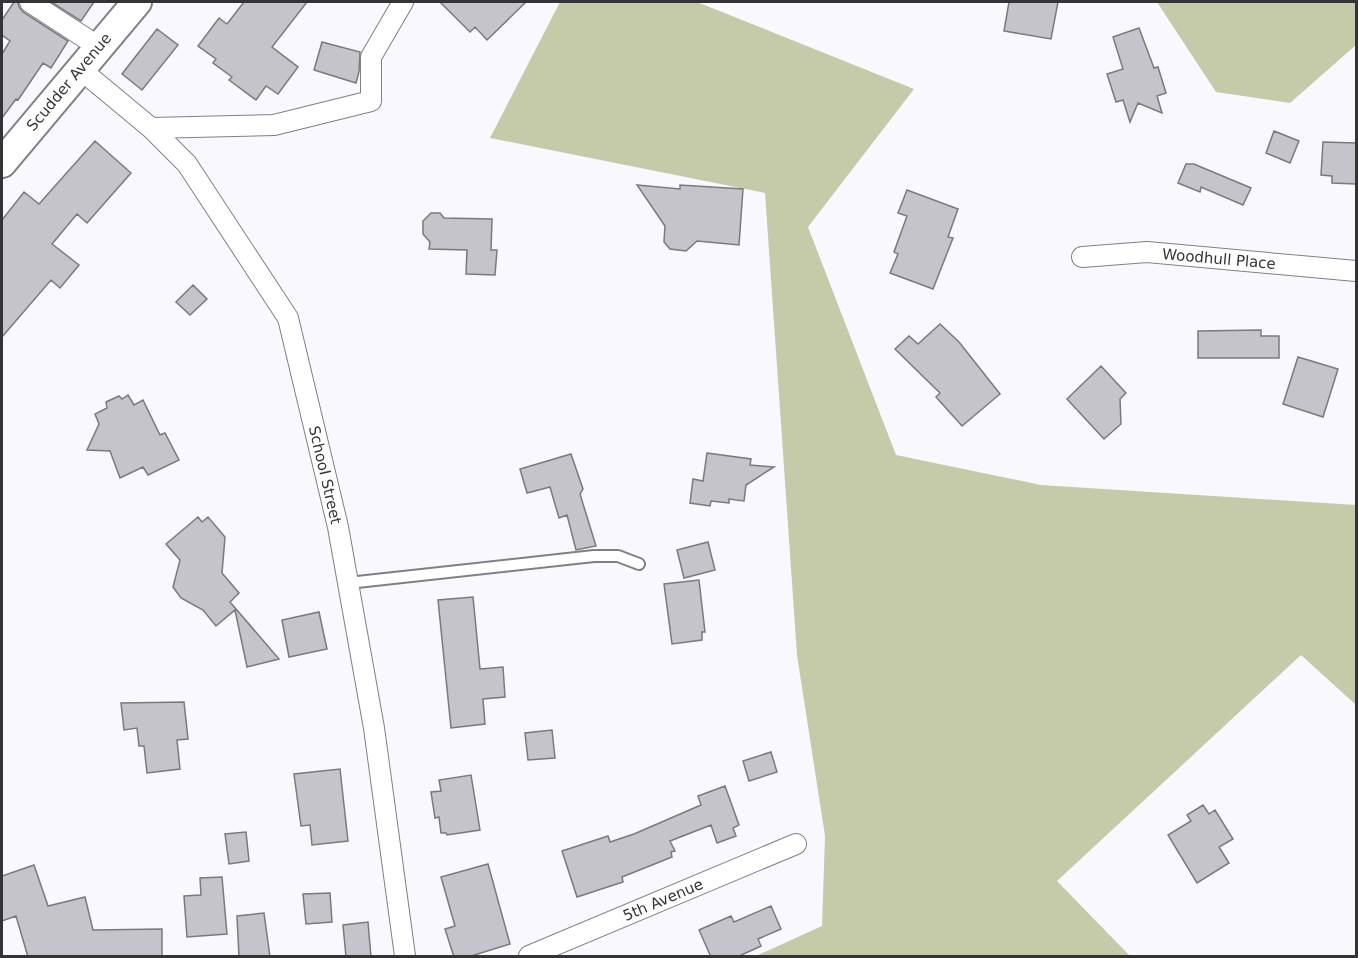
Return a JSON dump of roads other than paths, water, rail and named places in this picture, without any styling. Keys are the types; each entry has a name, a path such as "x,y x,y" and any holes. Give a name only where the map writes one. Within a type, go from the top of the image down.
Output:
{"street":[{"path":"30,2 99,46"},
{"name":"Scudder Avenue","path":"2,163 137,2"},
{"path":"151,128 274,125 371,101 371,57 403,2"},
{"name":"School Street","path":"80,69 151,128 187,165 288,318 338,527 373,720 405,957"},
{"name":"Woodhull Place","path":"1082,257 1147,252 1356,272"},
{"name":"5th Avenue","path":"530,957 796,844"}],"lane":[{"path":"348,583 594,556 618,556 639,564"}]}
